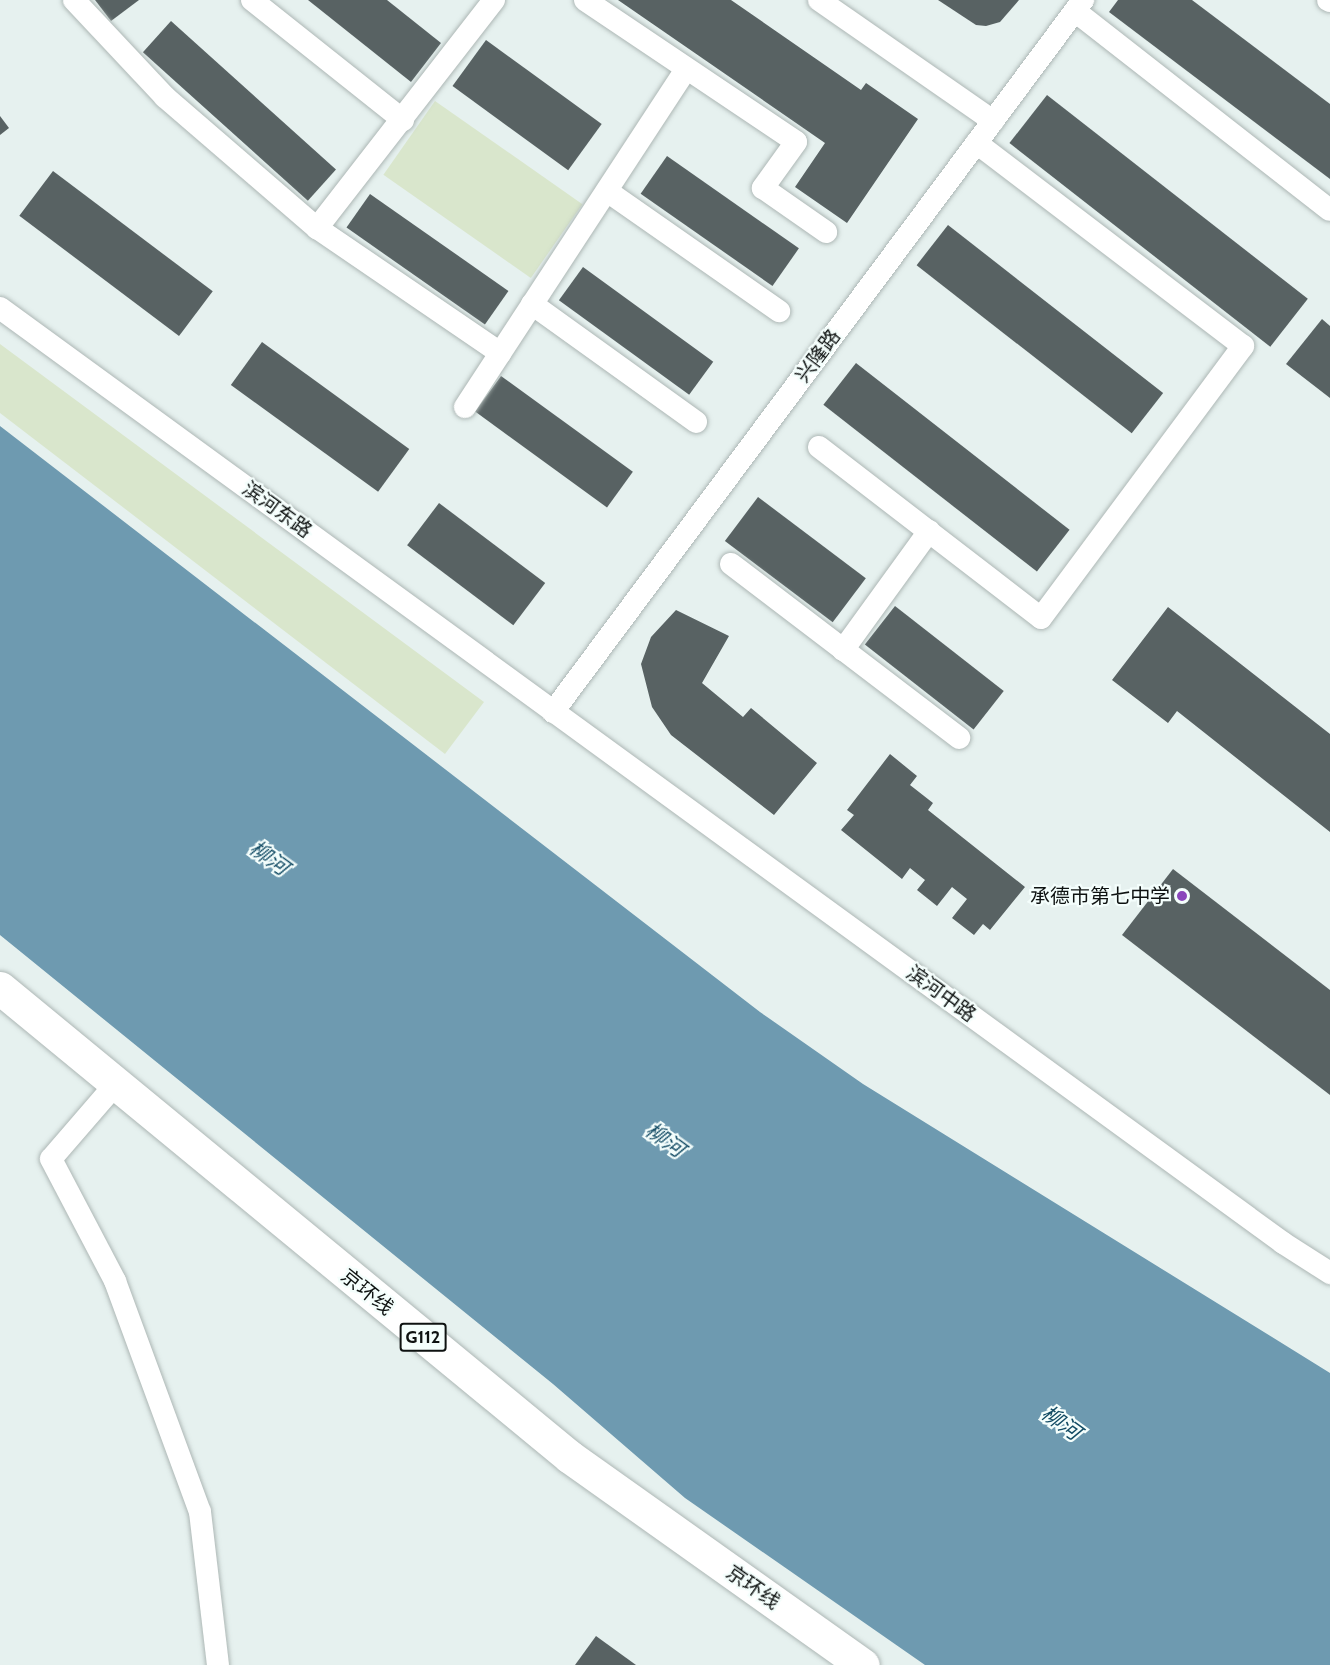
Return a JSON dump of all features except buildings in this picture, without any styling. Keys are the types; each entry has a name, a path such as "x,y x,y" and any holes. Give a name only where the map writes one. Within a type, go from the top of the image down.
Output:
{"highway":[{"name":"京环线","path":"0,988 114,1086 570,1457 863,1665"}],"street":[{"path":"74,0 165,97 317,228 500,353"},
{"path":"252,0 403,120"},
{"path":"317,228 494,0"},
{"path":"585,0 796,142 763,188 826,232"},
{"path":"819,0 993,121"},
{"path":"1079,6 1330,210"},
{"name":"兴隆路","path":"554,712 1079,6"},
{"path":"465,407 686,69"},
{"path":"819,447 1041,618 1243,346 977,143"},
{"path":"607,191 779,311"},
{"path":"532,304 696,422"},
{"name":"滨河东路","path":"0,308 554,712"},
{"path":"843,650 929,531"},
{"path":"730,564 959,738"},
{"name":"滨河中路","path":"554,712 1273,1236 1330,1273"},
{"path":"114,1086 51,1160 115,1281 200,1512 219,1665"}],"green space":[{"path":"435,101 582,204 531,278 383,175"},
{"path":"0,344 484,702 445,754 0,413"}],"water":[{"name":"柳河","path":"0,426 760,1012 863,1084 1330,1373 1330,1665 925,1665 685,1498 553,1384 0,935"}],"place":[{"name":"承德市第七中学","path":"1182,896"}]}
